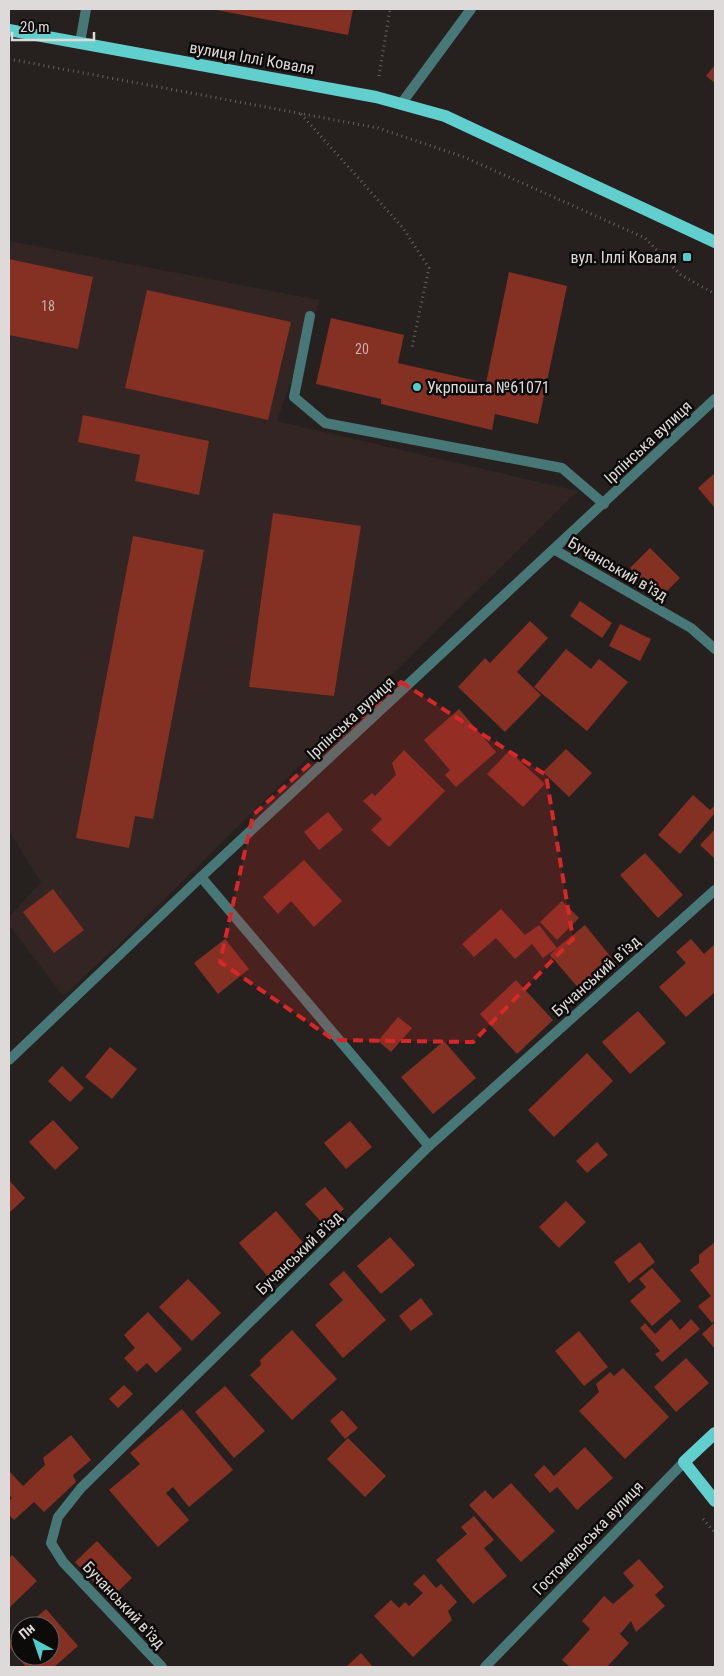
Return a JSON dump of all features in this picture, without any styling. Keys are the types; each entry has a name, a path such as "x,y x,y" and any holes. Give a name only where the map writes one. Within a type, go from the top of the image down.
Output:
{"main road":[{"name":"вулиця Іллі Коваля","path":"9,30 376,97 445,116 715,242"},
{"name":"Гостомельська вулиця","path":"684,1462 715,1433"},
{"path":"684,1462 715,1501"}],"street":[{"path":"80,43 86,9"},
{"path":"401,104 472,9"},
{"path":"310,316 294,397 325,423 562,468 604,504"},
{"name":"Ірпінська вулиця","path":"9,1060 201,877 555,550 715,399"},
{"name":"Бучанський в'їзд","path":"555,550 691,628 715,649"},
{"path":"201,877 429,1146"},
{"name":"Бучанський в'їзд","path":"162,1667 63,1562 50,1543 58,1517 81,1488 429,1146 715,890"},
{"name":"Гостомельська вулиця","path":"485,1667 684,1462"}],"path":[{"path":"376,97 390,9"},
{"path":"9,60 378,128 464,157 645,238 680,275 715,294"},
{"path":"300,114 403,228 429,268 412,348"}],"highlighted area":[{"path":"401,682 546,775 573,939 473,1042 334,1040 220,962 253,815"}],"shaded area":[{"path":"9,241 320,300 277,421 578,491 116,947 63,996 9,925 9,917 41,882 9,831"}],"building":[{"path":"211,9 353,9 348,35"},
{"path":"715,65 715,83 706,76"},
{"path":"9,259 93,277 78,349 9,335"},
{"path":"509,272 567,286 538,424 495,414 492,430 381,404 381,399 316,384 331,318 404,335 398,363 486,383"},
{"path":"147,290 291,322 268,420 125,388"},
{"path":"83,415 209,441 199,495 135,481 140,455 78,442"},
{"path":"715,473 715,508 698,488"},
{"path":"273,513 361,526 334,696 249,687"},
{"path":"133,536 204,550 153,819 135,816 129,848 76,838"},
{"path":"650,548 680,578 660,598 630,568"},
{"path":"580,601 612,623 602,638 570,616"},
{"path":"530,621 548,638 517,672 541,695 505,732 458,687 485,658 490,663"},
{"path":"620,624 651,639 640,661 609,646"},
{"path":"566,649 591,669 599,659 628,682 587,731 534,687"},
{"path":"459,709 496,752 456,787 445,775 450,770 424,740"},
{"path":"566,749 592,773 569,797 543,772"},
{"path":"404,750 445,791 389,847 371,830 382,819 363,801 372,793 375,796 396,775 392,763"},
{"path":"509,751 545,784 523,807 487,774"},
{"path":"693,795 710,810 715,805 715,815 680,854 658,835"},
{"path":"328,812 343,830 319,850 304,832"},
{"path":"715,829 715,859 700,845"},
{"path":"645,853 683,895 658,918 620,875"},
{"path":"304,860 342,901 314,927 291,901 278,914 263,897"},
{"path":"53,889 84,930 54,953 23,912"},
{"path":"562,901 579,918 557,940 540,922"},
{"path":"501,909 525,935 539,925 557,948 543,958 532,944 515,959 496,938 474,957 462,944"},
{"path":"585,925 615,962 581,991 550,955"},
{"path":"225,939 249,969 218,994 194,963"},
{"path":"691,939 704,954 715,944 715,992 686,1017 659,987 686,963 676,952"},
{"path":"516,980 553,1020 517,1054 480,1014"},
{"path":"638,1011 666,1043 630,1074 602,1042"},
{"path":"398,1017 412,1028 391,1052 378,1041"},
{"path":"444,1041 476,1078 433,1114 401,1077"},
{"path":"110,1047 137,1069 112,1099 85,1077"},
{"path":"587,1053 613,1081 554,1137 528,1110"},
{"path":"62,1066 84,1088 70,1102 48,1081"},
{"path":"53,1120 79,1148 55,1170 29,1142"},
{"path":"350,1121 372,1147 346,1169 324,1143"},
{"path":"597,1142 608,1155 587,1173 576,1161"},
{"path":"9,1180 25,1198 9,1213"},
{"path":"325,1187 344,1209 325,1226 305,1204"},
{"path":"566,1201 586,1222 559,1248 539,1227"},
{"path":"276,1211 306,1246 269,1278 239,1243"},
{"path":"390,1237 415,1265 381,1294 357,1266"},
{"path":"640,1242 655,1262 629,1283 614,1262"},
{"path":"715,1242 715,1320 712,1323 698,1306 711,1296 690,1270 699,1263 699,1255"},
{"path":"652,1268 681,1301 652,1326 630,1301 646,1287 639,1279"},
{"path":"344,1271 386,1320 343,1358 315,1325 343,1300 329,1284"},
{"path":"188,1279 221,1313 192,1341 159,1307"},
{"path":"421,1298 433,1314 411,1331 399,1316"},
{"path":"148,1312 182,1349 156,1373 147,1363 137,1372 124,1358 135,1348 124,1335"},
{"path":"671,1319 680,1330 691,1319 700,1329 662,1362 655,1354 660,1351 640,1328 645,1323 655,1334"},
{"path":"715,1322 715,1349 702,1334"},
{"path":"292,1330 337,1379 292,1420 250,1375 261,1365 260,1360"},
{"path":"579,1331 608,1367 584,1386 555,1351"},
{"path":"686,1358 709,1383 676,1412 654,1387"},
{"path":"623,1368 669,1417 625,1459 579,1411 599,1392 596,1384 610,1372 614,1376"},
{"path":"124,1385 133,1394 118,1408 109,1399"},
{"path":"225,1386 265,1431 234,1458 195,1412"},
{"path":"182,1409 233,1470 189,1507 173,1487 166,1493 189,1520 158,1547 109,1490 140,1464 130,1453"},
{"path":"342,1410 358,1428 345,1439 330,1421"},
{"path":"71,1435 91,1460 73,1475 76,1482 44,1512 34,1502 14,1520 9,1515 9,1501 12,1498 9,1495 9,1473 23,1486 45,1465 43,1458"},
{"path":"348,1438 386,1476 365,1497 327,1459"},
{"path":"585,1447 613,1478 577,1510 557,1487 550,1493 534,1475 544,1465 554,1476"},
{"path":"511,1483 555,1531 521,1562 469,1505 485,1490 493,1499"},
{"path":"474,1516 494,1540 484,1548 507,1576 473,1604 436,1560 467,1534 461,1527"},
{"path":"97,1541 132,1578 110,1599 75,1562"},
{"path":"12,1555 37,1581 9,1608 9,1558"},
{"path":"639,1559 664,1587 655,1595 665,1606 636,1632 631,1621 620,1634 629,1643 607,1667 570,1667 562,1660 590,1629 582,1621 604,1596 613,1604 634,1586 623,1573"},
{"path":"424,1574 436,1588 441,1584 457,1602 448,1611 452,1620 413,1657 374,1616 391,1600 399,1608 405,1602 409,1606 423,1593 413,1584"},
{"path":"46,1609 52,1616 38,1616"},
{"path":"60,1625 78,1646 60,1662"},
{"path":"361,1653 373,1667 346,1667"},
{"path":"25,1666 55,1666 54,1667"}],"place":[{"name":"вул. Іллі Коваля","path":"687,257"},
{"name":"Укрпошта №61071","path":"417,387"}]}
